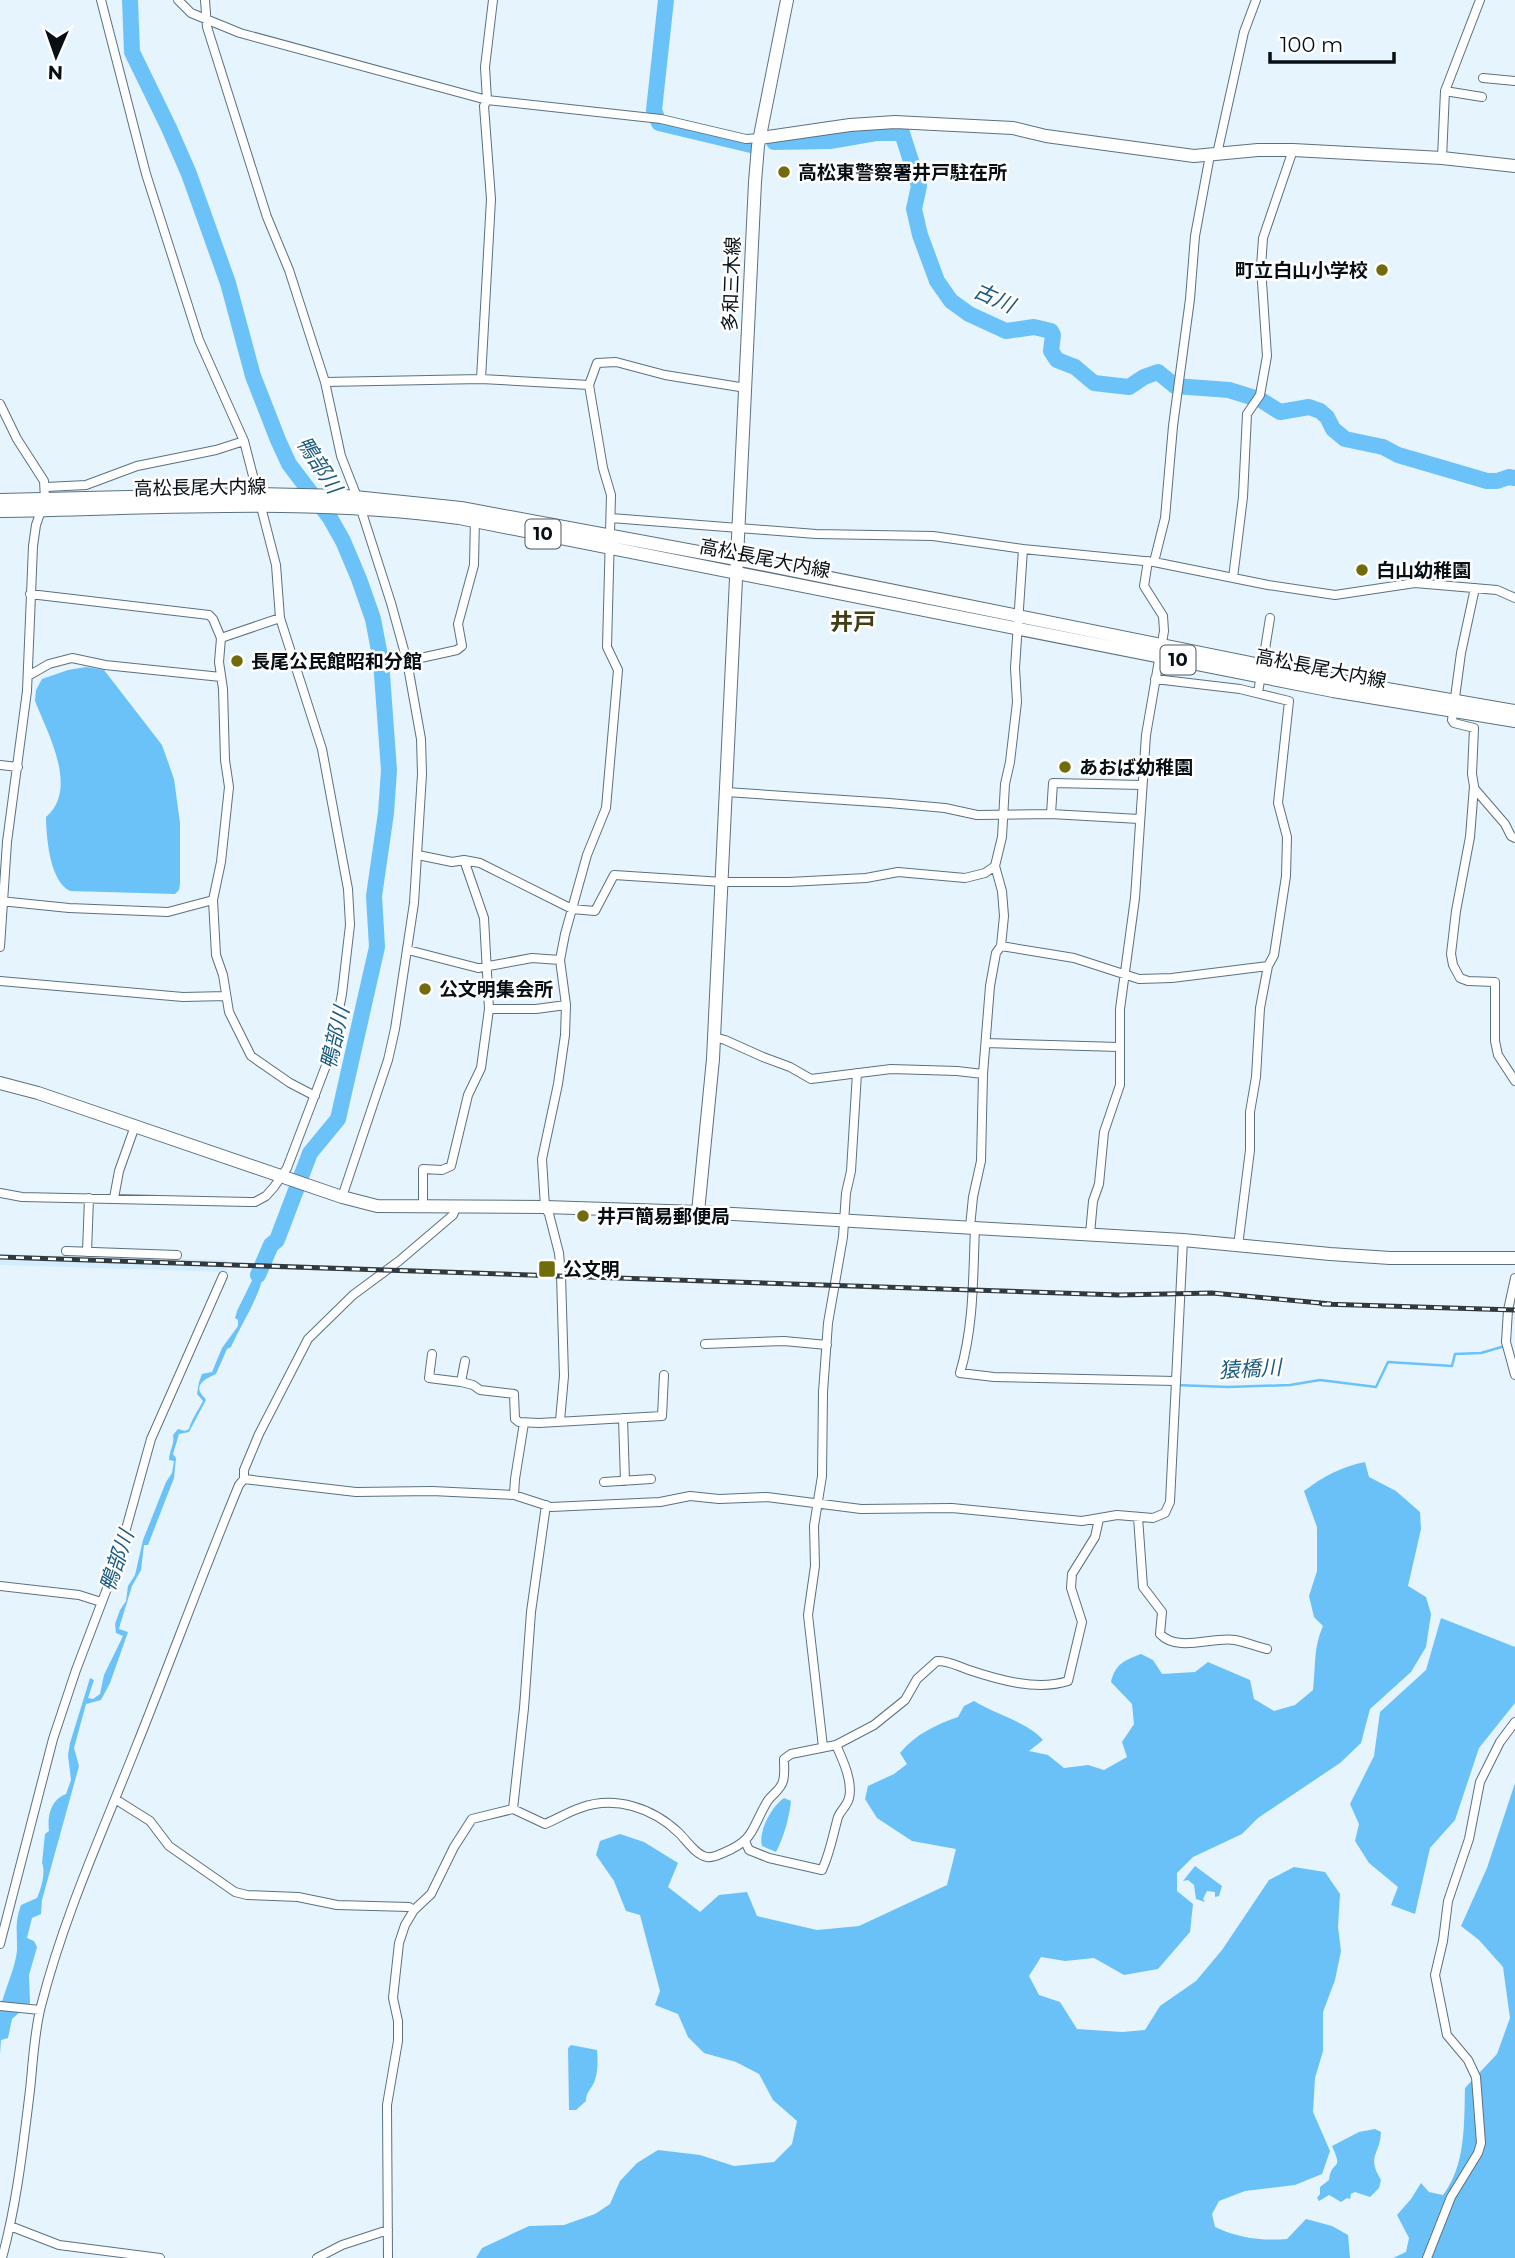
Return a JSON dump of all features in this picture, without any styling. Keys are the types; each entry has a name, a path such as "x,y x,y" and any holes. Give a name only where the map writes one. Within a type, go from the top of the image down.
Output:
{"street":[{"path":"0,1193 22,1197 256,1202 265,1196 284,1177 330,1055 342,994 350,925 348,889 322,749 281,618 276,565 261,499 244,441 199,340 146,174 101,0"},
{"path":"178,0 183,7 206,20 265,40 487,100 656,118 746,139 850,125 895,122 1013,128 1116,147 1194,156 1258,150 1293,150 1442,158 1515,166"},
{"path":"205,0 206,20 267,216 289,270 325,382 353,502 391,603 407,661 421,739 418,855 408,950 388,1060 342,1197"},
{"path":"481,379 491,199 484,106 487,100 485,67 494,0"},
{"name":"多和三木線","path":"698,1212 714,1037 723,882 735,565 753,218 760,138 787,0"},
{"path":"1090,1234 1093,1201 1099,1184 1104,1132 1120,1086 1119,1047 1135,898 1142,785 1158,649 1164,631 1163,616 1144,586 1165,518 1195,236 1244,32 1255,0"},
{"path":"1442,158 1445,91 1480,0"},
{"path":"1483,78 1515,81"},
{"path":"1445,91 1482,97"},
{"path":"1233,578 1243,497 1247,414 1257,398 1267,356 1261,267 1263,239 1293,150"},
{"path":"560,1420 564,1376 561,1275 559,1253 545,1207 542,1159 565,1035 566,1005 560,960 587,855 606,808 618,670 607,647 611,495 603,468 589,385 597,363 616,362 665,375 746,388"},
{"path":"325,382 481,379 589,385"},
{"path":"0,404 10,426 44,481 44,499 36,525 30,594 28,676 1,902 0,947"},
{"path":"44,499 136,466 216,450 244,441"},
{"name":"高松長尾大内線","path":"0,510 44,499"},
{"name":"高松長尾大内線","path":"0,500 261,499 353,502 551,525 611,541 735,565 785,571 1018,622 1261,671 1454,706 1515,721"},
{"path":"407,661 457,650 462,646 458,624 474,565 476,516"},
{"path":"611,518 816,534 933,536 1151,561 1335,595 1415,583 1497,590 1515,598"},
{"path":"1023,548 1015,668 1017,702 1002,813 1002,838 995,866 1003,904 1001,946 993,966 983,1074 981,1161 973,1197 967,1348 960,1373 994,1377 1175,1384"},
{"path":"1475,588 1461,653 1454,706 1454,723 1474,728 1474,788 1471,838 1456,911 1451,954 1460,978 1495,982 1495,1041 1498,1055 1515,1081"},
{"path":"30,594 209,615 213,619 220,638 219,662 229,787 221,862 213,901 216,956 223,975 232,1022 256,1062 316,1096"},
{"path":"220,638 281,618"},
{"path":"1258,693 1270,618"},
{"name":"高松長尾大内線","path":"1018,622 1130,640 1158,649"},
{"path":"28,676 49,664 72,658 105,665 222,677"},
{"path":"1155,679 1258,693 1289,701 1278,803 1287,838 1286,876 1274,955 1268,966 1260,1008 1256,1077 1250,1112 1250,1150 1238,1246"},
{"name":"高松長尾大内線","path":"1454,706 1515,711"},
{"path":"0,765 18,767"},
{"path":"1051,814 1053,783 1142,785"},
{"path":"1474,788 1515,838"},
{"path":"726,792 945,808 978,816 1002,813 1139,819"},
{"path":"418,855 452,862 464,860 480,863 572,909 595,911 614,875 723,882 866,878 898,872 965,878 985,873 995,866"},
{"path":"423,1208 423,1169 442,1170 451,1166 468,1094 481,1068 489,1009 484,918 464,860"},
{"path":"1,902 168,912 213,901"},
{"path":"1001,946 1074,958 1125,976 1146,979 1268,966"},
{"path":"408,950 470,966 487,967 532,958 560,960"},
{"path":"0,981 183,997 226,996"},
{"path":"489,1009 536,1009 566,1005"},
{"path":"714,1037 790,1067 811,1079 891,1069 983,1074"},
{"path":"986,1043 1119,1047"},
{"path":"823,1747 808,1615 815,1566 814,1526 822,1475 823,1392 828,1323 844,1237 857,1073"},
{"path":"0,1083 38,1093 342,1197 377,1206 545,1207 698,1212 1183,1240 1390,1258 1515,1258"},
{"path":"114,1198 119,1171 135,1126"},
{"path":"87,1252 89,1198"},
{"path":"2,2258 21,2165 37,2009 87,1864 217,1538 244,1479 244,1470 259,1434 308,1339 353,1295 399,1261 453,1215 456,1208"},
{"path":"244,1479 356,1492 432,1491 514,1495 551,1507 660,1502 690,1496 719,1499 767,1497 861,1509 952,1508 1082,1521 1116,1515 1153,1518 1165,1513 1170,1502 1183,1240"},
{"path":"66,1251 177,1255"},
{"path":"0,1944 53,1739 120,1552 151,1439 223,1276"},
{"path":"1515,1278 1508,1310 1507,1345 1515,1375"},
{"path":"705,1344 784,1340 827,1345"},
{"path":"432,1354 429,1378 461,1382 480,1390 514,1394 515,1419 524,1423 662,1416 664,1375"},
{"path":"461,1382 465,1361"},
{"path":"623,1418 625,1481"},
{"path":"514,1495 514,1479 524,1423"},
{"path":"604,1482 651,1479"},
{"path":"513,1809 531,1612 546,1505"},
{"path":"1138,1517 1143,1587 1161,1612 1160,1634 1165,1640 1235,1640 1267,1649"},
{"path":"388,2258 387,2105 398,2041 394,1982 399,1943 405,1925 414,1910 431,1894 454,1847 472,1819 513,1809 545,1825 580,1808 601,1803 629,1805 650,1811 677,1831 696,1851 705,1857 715,1857 745,1841 768,1800 783,1782 784,1759 791,1754 836,1745 874,1726 905,1700 912,1692 917,1679 937,1661 948,1661 989,1676 1033,1685 1055,1685 1068,1681 1082,1622 1071,1588 1072,1574 1095,1537 1099,1520"},
{"path":"0,1586 79,1595 101,1602"},
{"path":"1427,2258 1451,2197 1478,2153 1480,2143 1476,2077 1468,2060 1447,2035 1435,1985 1436,1963 1443,1941 1448,1901 1469,1839 1480,1782 1500,1742 1515,1722"},
{"path":"745,1841 749,1850 769,1858 822,1870 829,1855 839,1813 849,1802 845,1764 836,1745"},
{"path":"115,1799 150,1821 169,1846 235,1892 298,1897 337,1905 409,1907 414,1910"},
{"path":"0,2006 37,2009"},
{"path":"10,2226 59,2245 160,2258"},
{"path":"317,2258 342,2245 388,2230"}],"shaded area":[{"path":"86,667 104,670 162,745 174,779 180,823 180,884 175,894 70,891 63,886 54,870 46,817 56,805 60,792 60,777 53,745 35,701 36,690 42,679"},
{"path":"0,1254 227,1260 227,1272 0,1265"},
{"path":"265,1254 269,1255 253,1303 216,1374 200,1385 200,1392 206,1400 189,1432 179,1434 173,1454 176,1458 174,1478 148,1545 144,1545 141,1570 132,1586 119,1629 128,1632 110,1683 101,1700 86,1704 74,1748 79,1766 42,1900 41,1914 32,1918 27,1938 34,1941 37,1947 29,1975 30,2003 12,2019 8,2038 1,2040 0,2054 0,2010 17,1953 18,1916 21,1905 37,1898 40,1890 45,1834 49,1831 50,1814 54,1804 66,1794 71,1780 68,1755 70,1743 90,1678 94,1680 88,1698 93,1699 100,1694 104,1675 123,1636 116,1633 115,1624 126,1601 128,1586 135,1575 143,1540 172,1473 174,1461 169,1460 173,1435 178,1429 189,1429 203,1401 197,1394 202,1374 212,1372 222,1348 238,1326 238,1320 235,1318 237,1311"},
{"path":"1365,1462 1369,1477 1396,1491 1420,1512 1421,1529 1408,1586 1426,1597 1431,1614 1426,1647 1411,1672 1370,1709 1361,1743 1340,1763 1258,1818 1242,1834 1193,1857 1177,1873 1177,1891 1193,1904 1190,1932 1158,1969 1124,1975 1094,1958 1065,1961 1041,1957 1029,1976 1039,1995 1060,2002 1077,2029 1122,2032 1145,2030 1160,2006 1196,1981 1222,1950 1269,1880 1294,1867 1325,1872 1340,1894 1338,1927 1341,1951 1335,1980 1323,2012 1323,2051 1315,2078 1313,2112 1330,2151 1322,2174 1295,2185 1245,2191 1219,2201 1212,2214 1215,2227 1232,2234 1268,2240 1287,2239 1306,2219 1332,2226 1348,2235 1350,2258 476,2258 482,2248 529,2226 564,2225 595,2214 610,2204 620,2181 637,2163 658,2150 700,2155 734,2166 774,2162 792,2144 797,2121 773,2100 759,2074 736,2062 704,2053 688,2037 678,2014 655,2005 660,1991 640,1915 626,1911 614,1881 596,1855 600,1841 620,1834 644,1842 678,1863 668,1887 700,1912 719,1895 747,1892 757,1916 817,1930 859,1926 947,1885 956,1849 912,1841 877,1818 865,1799 868,1786 894,1774 907,1764 900,1753 906,1746 926,1731 958,1717 964,1706 974,1701 1036,1733 1043,1740 1029,1751 1048,1755 1064,1768 1088,1765 1104,1770 1127,1757 1122,1742 1134,1724 1132,1704 1111,1682 1122,1663 1141,1654 1153,1660 1162,1674 1195,1672 1208,1662 1250,1680 1254,1699 1274,1711 1295,1705 1313,1690 1316,1650 1323,1626 1314,1617 1309,1596 1317,1571 1317,1527 1304,1491 1333,1473"},
{"path":"1441,1618 1515,1647 1515,1703 1479,1748 1455,1820 1430,1848 1415,1914 1391,1905 1398,1887 1369,1863 1355,1841 1359,1824 1350,1804 1374,1756 1380,1712 1426,1670"},
{"path":"1515,1783 1515,2258 1393,2258 1406,2252 1409,2238 1397,2215 1421,2183 1429,2192 1443,2195 1451,2183 1462,2144 1465,2088 1497,2054 1510,2018 1503,1967 1479,1940 1461,1926 1487,1868"},
{"path":"784,1798 791,1801 790,1808 776,1852 762,1846 762,1833 771,1813"},
{"path":"1195,1866 1222,1886 1219,1896 1215,1897 1215,1892 1207,1891 1203,1899 1205,1902 1196,1899 1194,1885 1188,1880 1183,1881"},
{"path":"571,2045 597,2050 595,2080 586,2101 576,2110 569,2110 568,2048"},
{"path":"1375,2129 1381,2132 1374,2160 1381,2180 1379,2188 1370,2197 1355,2192 1350,2199 1341,2202 1329,2195 1319,2201 1317,2198 1320,2187 1329,2180 1337,2163 1332,2146 1359,2132"}],"waterway":[{"name":"鴨部川","path":"130,0 132,52 189,174 228,283 253,376 289,464 330,518 343,541 373,619 381,661 389,770 386,813 374,896 377,947 338,1119 310,1153 277,1240 271,1245 258,1275"},
{"name":"古川","path":"666,0 654,110 659,123 751,145"},
{"name":"古川","path":"774,142 830,141 876,133 902,133 919,186 914,209 920,235 937,281 951,301 969,314 1006,331 1034,327 1051,331 1051,351 1057,360 1075,367 1094,383 1129,387 1158,372 1175,386 1229,390 1261,400 1280,412 1309,407 1327,417 1333,429 1345,439 1383,447 1398,455 1487,481 1515,478"},
{"name":"猿橋川","path":"1176,1385 1290,1385 1320,1380 1376,1387 1388,1362 1452,1366 1455,1354 1481,1353 1505,1346"}],"railway":[{"path":"0,1257 1119,1295 1212,1293 1331,1304"},
{"path":"1322,1304 1515,1310"}],"place":[{"name":"高松東警察署井戸駐在所","path":"784,172"},
{"name":"町立白山小学校","path":"1382,270"},
{"name":"白山幼稚園","path":"1362,570"},
{"name":"長尾公民館昭和分館","path":"237,661"},
{"name":"あおば幼稚園","path":"1065,767"},
{"name":"公文明集会所","path":"425,989"},
{"name":"井戸簡易郵便局","path":"583,1216"},
{"name":"公文明","path":"547,1269"}],"district":[{"name":"井戸","path":"853,622"}]}
